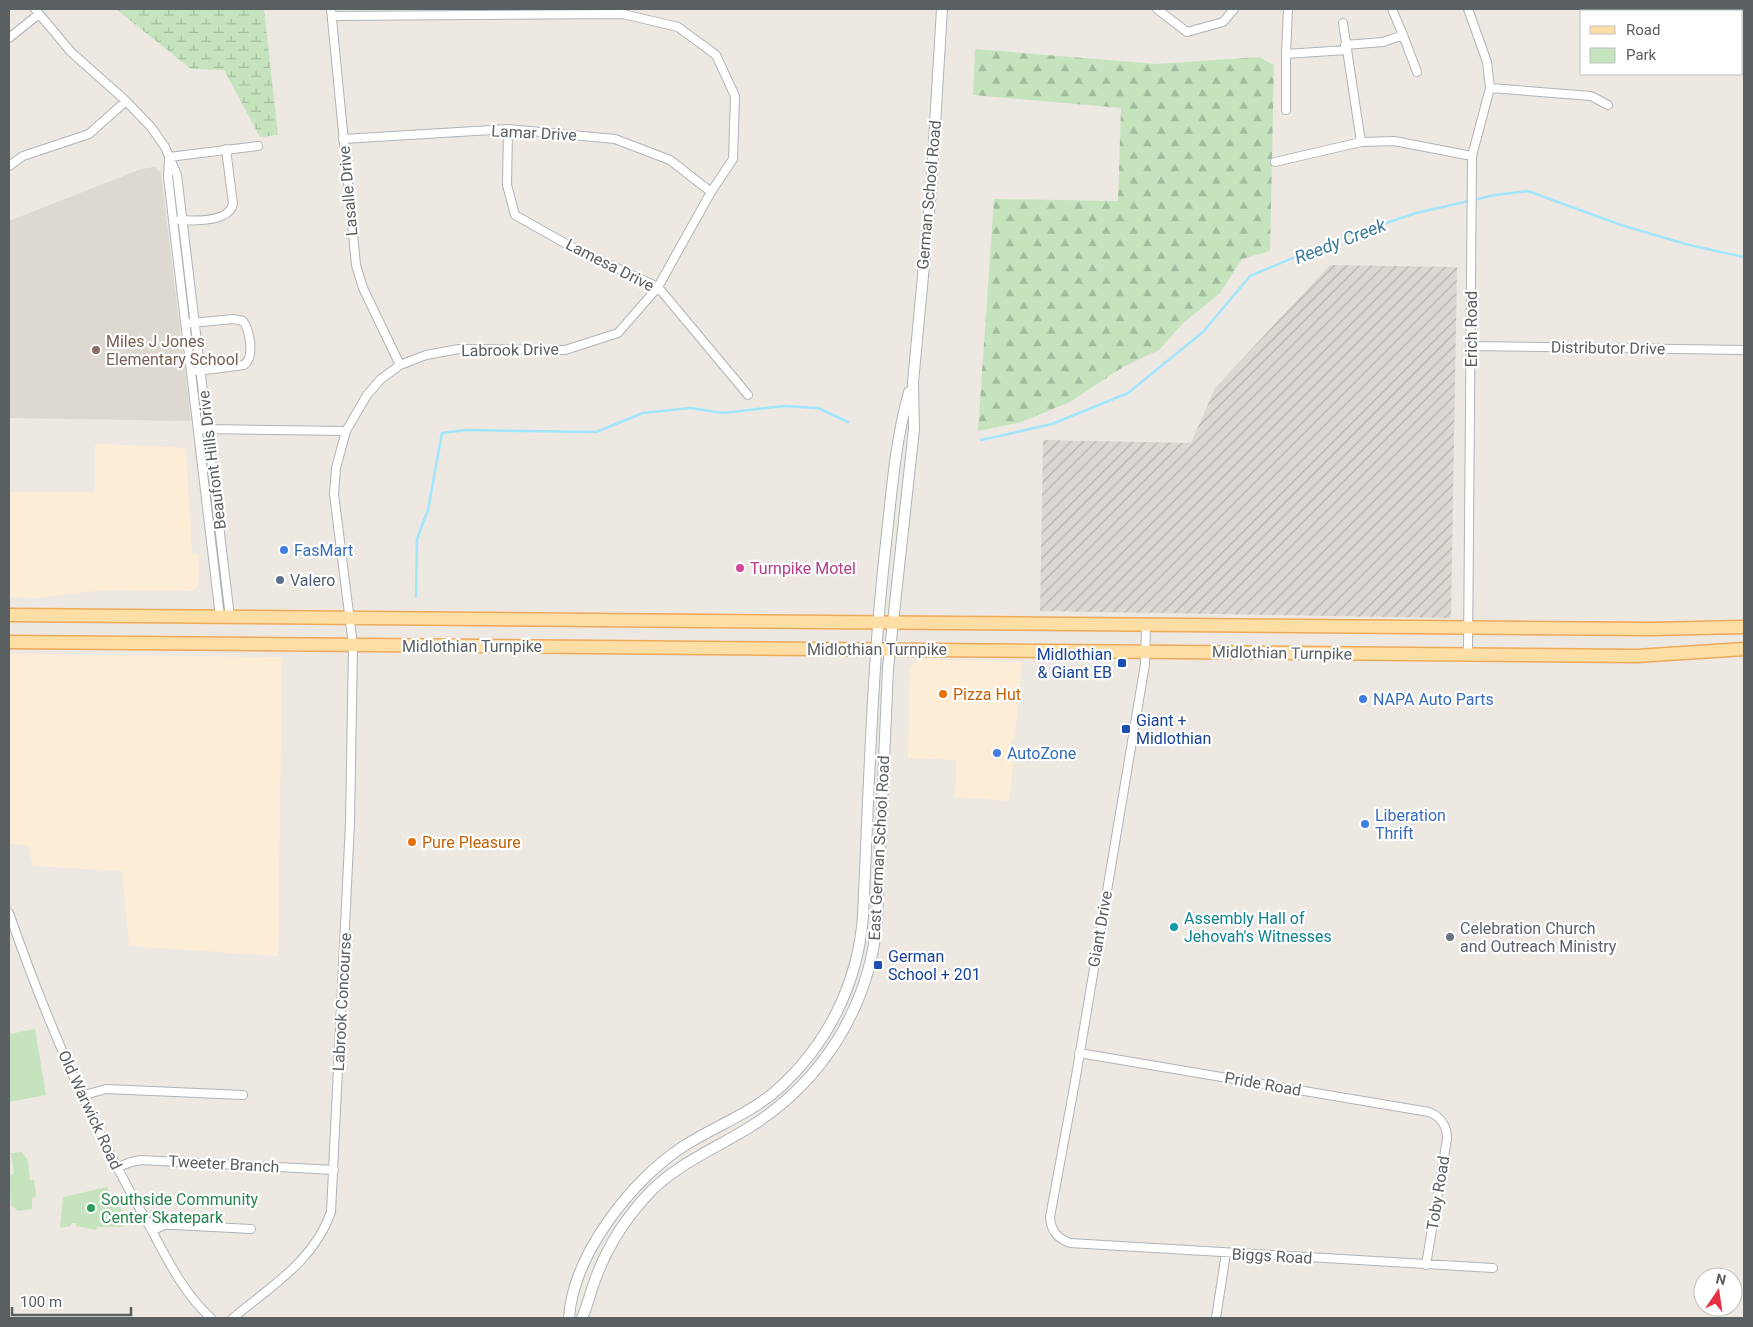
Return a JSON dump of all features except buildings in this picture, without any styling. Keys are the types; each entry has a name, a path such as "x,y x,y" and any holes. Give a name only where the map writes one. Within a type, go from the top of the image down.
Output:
{"main road":[{"name":"Midlothian Turnpike","path":"9,615 1651,629 1744,627"},
{"name":"Midlothian Turnpike","path":"9,642 1637,656 1744,649"}],"street":[{"name":"German School Road","path":"890,649 914,429 913,382 931,191 942,9"},
{"path":"1157,9 1187,32 1224,22 1234,9"},
{"path":"1286,110 1288,9"},
{"path":"1392,9 1417,72"},
{"name":"Erich Road","path":"1468,9 1486,62 1490,88 1472,156 1470,627 1468,655"},
{"path":"9,38 37,11"},
{"name":"Beaufont Hills Drive","path":"37,11 71,52 126,101 151,127 169,157 177,175 208,429 225,617"},
{"name":"Labrook Drive","path":"331,13 623,14 678,27 716,55 735,96 733,159 711,192 658,288 618,333 565,350 438,352 400,365 382,379 368,395 346,431 336,468 334,494 353,645"},
{"name":"Lasalle Drive","path":"331,13 356,265 363,288 400,365"},
{"path":"1343,23 1345,48 1361,142"},
{"path":"1286,54 1383,42 1403,35"},
{"path":"1490,88 1591,96 1608,105"},
{"path":"9,166 23,156 89,134 126,101"},
{"name":"Lamar Drive","path":"343,140 508,129 616,139 670,160 711,192"},
{"name":"Lamesa Drive","path":"508,129 507,185 515,215 577,250 658,288 748,395"},
{"path":"1275,162 1361,142 1394,140 1472,156"},
{"path":"169,157 258,146"},
{"path":"173,220 183,221 222,216 230,211 233,204 226,149"},
{"name":"Beaufont Hills Drive","path":"169,157 168,176 198,429 225,617"},
{"path":"186,323 233,319 243,321 247,329 250,353 250,358 244,365 191,371"},
{"name":"Distributor Drive","path":"1471,346 1744,350"},
{"name":"German School Road","path":"874,648 899,426 913,382"},
{"path":"198,429 346,431"},
{"name":"Giant Drive","path":"1054,1233 1050,1217 1146,651 1146,624"},
{"name":"Labrook Concourse","path":"233,1318 301,1262 316,1246 331,1212 350,823 353,645"},
{"name":"East German School Road","path":"569,1318 574,1295 589,1255 611,1218 638,1184 682,1148 744,1114 767,1098 798,1069 820,1041 838,1011 853,972 862,930 874,648"},
{"name":"East German School Road","path":"582,1318 608,1250 640,1203 662,1181 684,1164 748,1128 782,1104 811,1077 837,1043 857,1005 870,964 877,929 890,649"},
{"path":"864,888 878,889"},
{"name":"Old Warwick Road","path":"9,913 81,1096 116,1168 191,1295 211,1318"},
{"name":"Pride Road","path":"1079,1053 1429,1112 1437,1116 1443,1123"},
{"path":"81,1096 106,1089 243,1095"},
{"name":"Toby Road","path":"1426,1265 1447,1139 1447,1130 1443,1123"},
{"name":"Tweeter Branch","path":"116,1168 143,1160 334,1170"},
{"path":"152,1231 164,1225 251,1230"},
{"name":"Biggs Road","path":"1054,1233 1060,1239 1070,1243 1493,1268"},
{"path":"1216,1318 1226,1253"}],"shaded area":[{"name":"Miles J Jones Elementary School","path":"155,167 161,173 191,421 9,418 9,221 141,169"},
{"path":"1330,265 1457,267 1451,618 1040,611 1043,440 1191,443 1215,388"},
{"path":"95,445 186,448 192,553 199,555 198,585 192,591 105,590 35,598 9,597 9,492 95,492"},
{"path":"9,654 282,657 278,956 129,946 122,871 33,866 28,845 9,844"},
{"path":"919,659 1022,662 1015,738 1012,739 1011,748 1015,750 1009,801 955,797 956,760 908,758 910,667"}],"green space":[{"path":"116,9 264,9 278,135 260,137 224,70 191,69"},
{"path":"975,49 1156,64 1259,57 1274,65 1270,251 1242,259 1220,293 1182,324 1159,350 1123,367 1070,402 1021,422 978,431 994,199 1118,201 1121,108 973,95"},
{"path":"35,1029 46,1095 9,1102 9,1034"},
{"path":"22,1152 28,1161 30,1180 34,1180 36,1197 32,1198 32,1209 18,1211 11,1205 9,1175 14,1174 11,1153"},
{"name":"Southside Community Center Skatepark","path":"107,1187 114,1204 122,1211 123,1227 97,1227 96,1230 76,1226 76,1223 72,1223 70,1226 60,1228 63,1197"}],"waterway":[{"name":"Reedy Creek","path":"981,440 1052,424 1128,393 1203,332 1250,276 1338,239 1416,213 1495,195 1528,191 1621,225 1689,245 1744,257"},
{"path":"416,596 417,539 428,510 442,433 466,430 596,432 643,413 690,408 723,413 784,406 818,408 848,422"}],"place":[{"name":"Miles J Jones Elementary School","path":"96,350"},
{"name":"FasMart","path":"284,550"},
{"name":"Turnpike Motel","path":"740,568"},
{"name":"Valero","path":"280,580"},
{"name":"Midlothian & Giant EB","path":"1122,663"},
{"name":"Pizza Hut","path":"943,694"},
{"name":"NAPA Auto Parts","path":"1363,699"},
{"name":"Giant + Midlothian","path":"1126,729"},
{"name":"AutoZone","path":"997,753"},
{"name":"Liberation Thrift","path":"1365,824"},
{"name":"Pure Pleasure","path":"412,842"},
{"name":"Assembly Hall of Jehovah's Witnesses","path":"1174,927"},
{"name":"Celebration Church and Outreach Ministry","path":"1450,937"},
{"name":"German School + 201","path":"878,965"},
{"name":"Southside Community Center Skatepark","path":"91,1208"}]}
